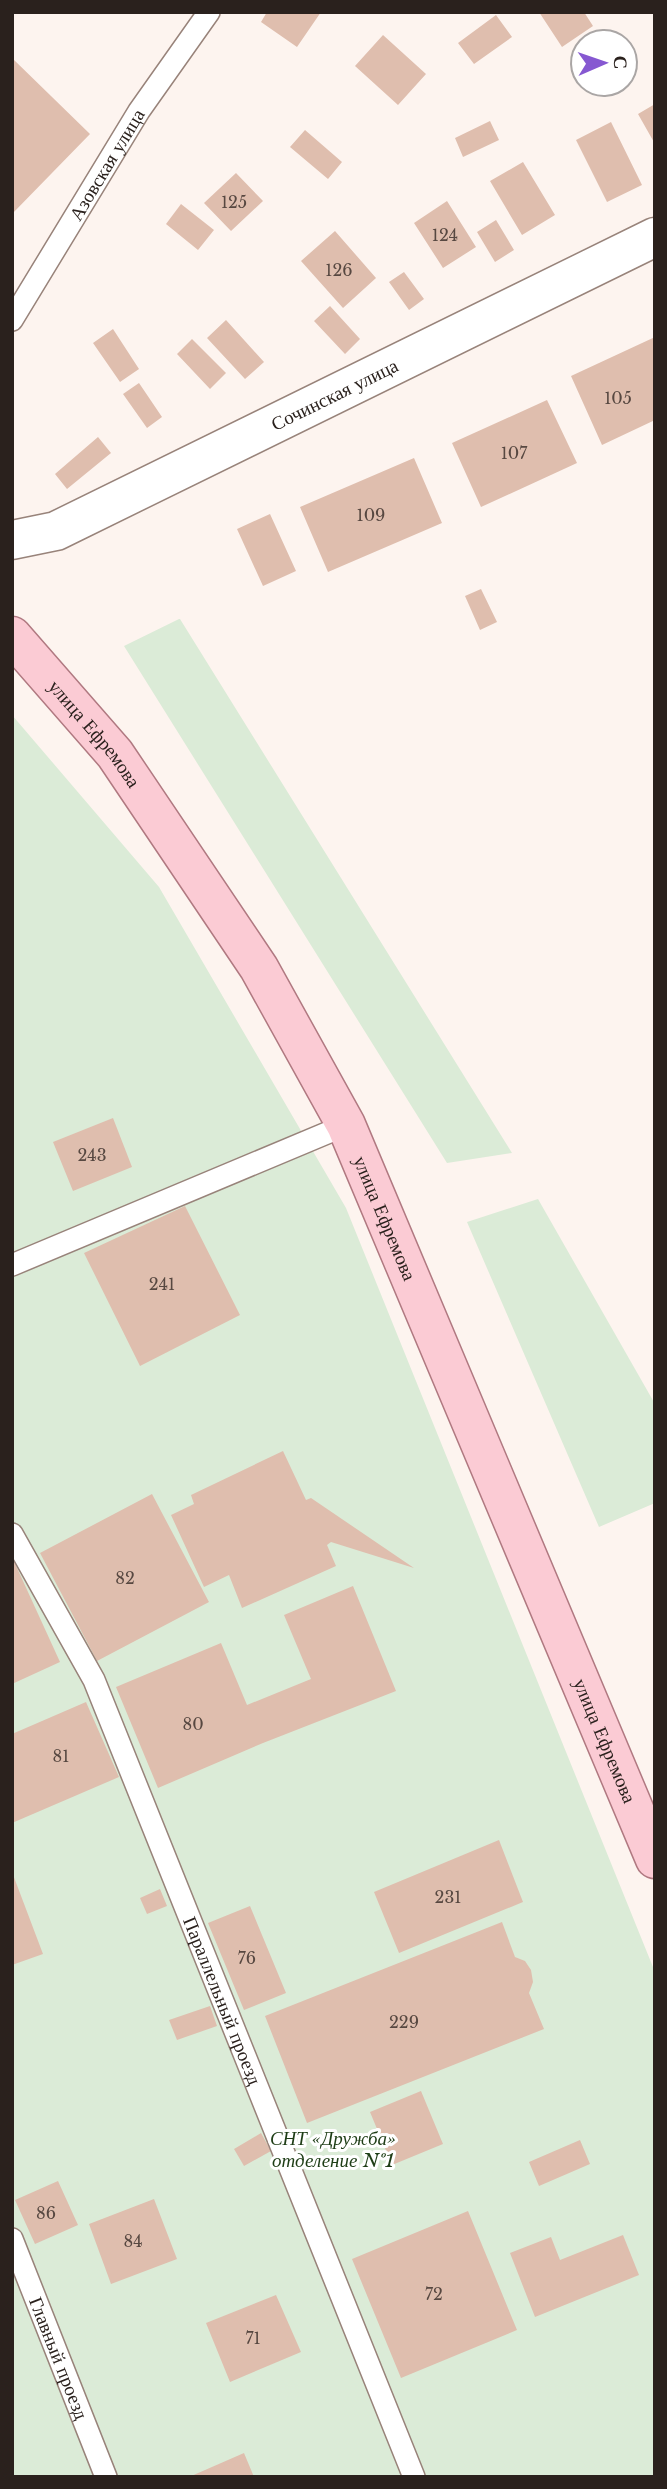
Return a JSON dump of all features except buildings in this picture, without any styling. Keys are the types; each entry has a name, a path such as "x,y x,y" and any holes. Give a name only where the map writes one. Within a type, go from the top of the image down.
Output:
{"main road":[{"name":"Сочинская улица","path":"12,540 55,531 655,237"},
{"name":"улица Ефремова","path":"12,636 115,754 259,968 346,1125 655,1859"}],"lane":[{"name":"Азовская улица","path":"12,320 139,111 209,12"},
{"path":"12,1265 346,1125"},
{"name":"Параллельный проезд","path":"12,1534 94,1680 414,2477"},
{"name":"Главный проезд","path":"12,2239 106,2477"}],"green space":[{"path":"180,619 512,1153 447,1163 124,646"},
{"name":"СНТ «Дружба» отделение №1","path":"12,715 159,887 346,1208 655,1972 655,2477 12,2477"},
{"path":"538,1199 655,1404 655,1503 599,1527 467,1222"}]}
